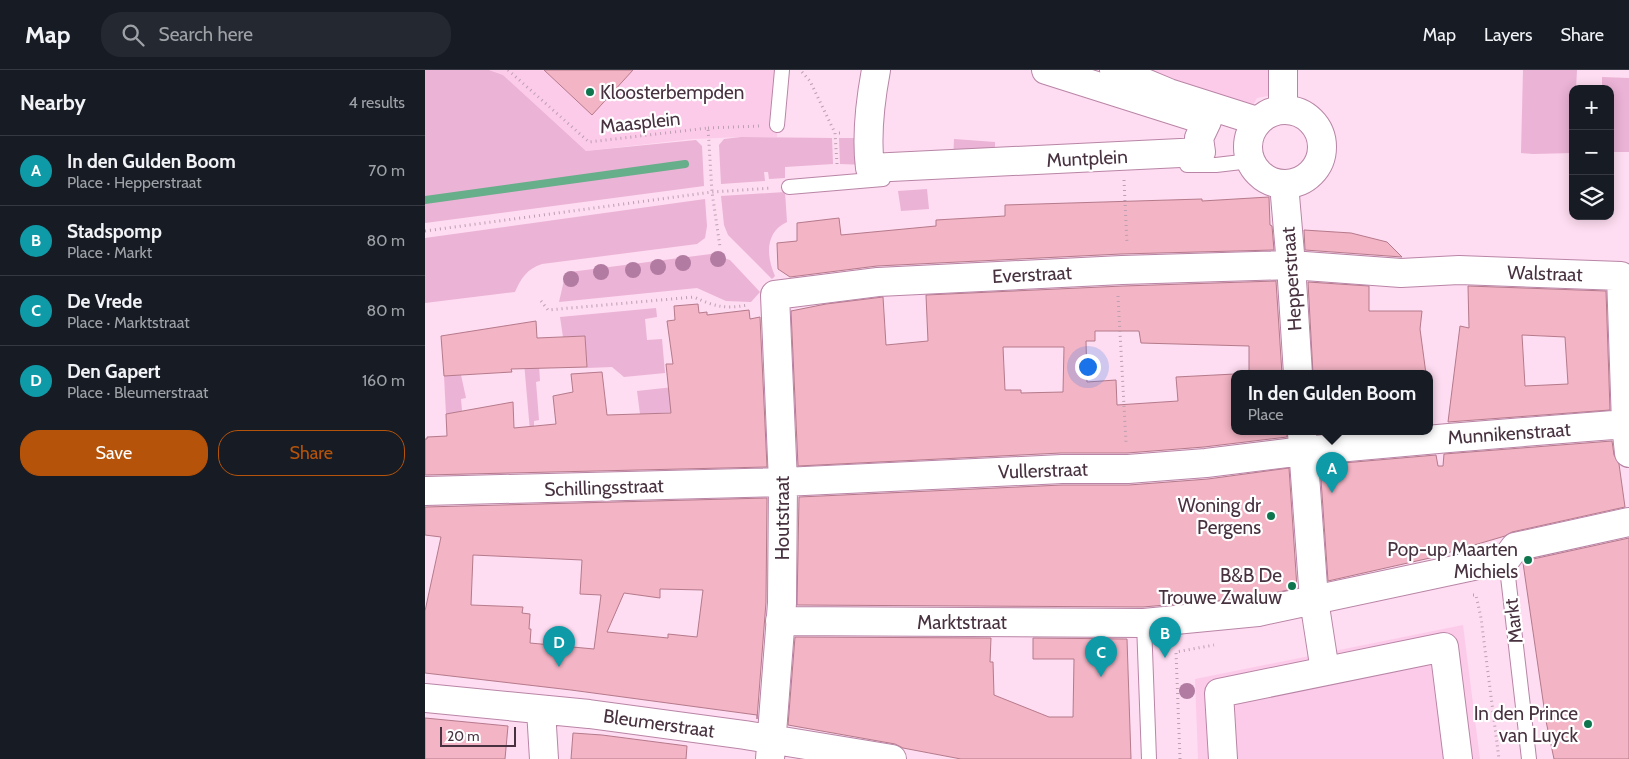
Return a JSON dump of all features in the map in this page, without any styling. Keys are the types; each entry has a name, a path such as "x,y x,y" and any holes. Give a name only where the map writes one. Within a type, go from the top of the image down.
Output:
{"street":[{"name":"Muntplein","path":"876,70 869,124 868,154 870,168 1201,152 1199,138 1207,121 1046,70"},
{"path":"1114,70 1169,93 1257,122"},
{"path":"1283,70 1283,109"},
{"path":"1283,109 1293,110 1311,119 1317,127 1322,141 1321,157 1314,170 1303,180 1284,184 1264,178 1256,170 1250,161 1248,144 1251,132 1257,122 1269,113 1283,109"},
{"name":"Hepperstraat","path":"1284,184 1298,370"},
{"name":"Everstraat","path":"775,295 878,282 1121,270 1291,265"},
{"name":"Walstraat","path":"1291,265 1401,273 1459,270 1621,276 1626,424 1629,453"},
{"name":"Houtstraat","path":"770,750 780,621 783,482 775,295"},
{"name":"Munnikenstraat","path":"1433,434 1626,424"},
{"name":"Munnikenstraat","path":"1302,441 1416,435"},
{"path":"1302,441 1314,600 1325,671"},
{"name":"Vullerstraat","path":"783,482 1062,469 1128,469 1206,463 1302,441"},
{"name":"Schillingsstraat","path":"425,492 783,482"},
{"path":"1143,624 1258,612 1506,558 1515,547 1629,522"},
{"name":"Marktstraat","path":"780,621 1143,624"},
{"path":"1223,759 1219,693 1444,647 1458,759"},
{"name":"Bleumerstraat","path":"425,698 599,715 745,735 770,750 892,759"},
{"path":"541,710 544,759"}],"lane":[{"path":"777,125 782,70"},
{"path":"789,187 837,182 1124,165 1217,165 1250,161"},
{"name":"Markt","path":"1506,558 1529,759"},
{"path":"1143,624 1149,759"}],"path":[{"name":"Maasplein","path":"508,70 589,142 708,128 712,192 720,247"},
{"path":"800,70 810,81 835,133"},
{"path":"708,128 777,125"},
{"path":"1124,165 1127,257 1117,284 1128,469"},
{"path":"425,231 712,192 767,188"},
{"path":"541,301 548,310 694,297 714,306 736,307 748,305"}],"shaded area":[{"path":"425,70 489,70 503,75 586,151 696,140 702,146 704,186 425,223"},
{"path":"489,70 782,70 777,137 693,139 586,151 503,75"},
{"path":"1109,70 1268,70 1274,95 1257,98 1243,124"},
{"path":"1523,70 1577,70 1576,85 1569,85 1569,153 1521,153"},
{"path":"1602,77 1629,78 1629,152 1614,152 1614,85 1602,85"},
{"path":"741,137 832,138 833,164 785,167 785,178 769,179 768,172 764,172 765,181 721,184 719,145 724,139"},
{"path":"839,138 867,138 867,165 840,164"},
{"path":"954,139 995,142 995,162 953,164"},
{"path":"927,189 929,209 901,211 898,191"},
{"path":"785,192 787,222 775,232 769,245 770,261 775,276 772,279 728,235 724,225 721,196"},
{"path":"705,199 707,226 705,238 697,244 542,264 525,275 515,292 425,303 425,238"},
{"path":"711,254 730,260 760,292 751,302 726,301 697,288 559,302 565,276 570,272"},
{"path":"656,308 657,317 645,319 647,340 662,339 665,373 624,377 612,367 587,368 585,336 563,337 560,317"},
{"path":"538,350 540,381 536,382 539,420 534,421 534,430 530,431 523,351"},
{"path":"461,375 466,398 461,399 462,411 446,414 444,376"},
{"path":"692,385 678,412 640,414 637,391"},
{"path":"1463,625 1480,759 1198,759 1195,679"}],"building":[{"name":"Kloosterbempden","path":"544,70 633,70 592,115"},
{"path":"1269,197 1270,225 1272,226 1274,250 1121,254 877,266 790,277 778,269 777,243 797,241 797,223 839,218 841,235 936,226 936,220 1005,216 1005,205 1202,199 1202,201"},
{"path":"1304,230 1351,233 1387,242 1402,257 1305,250"},
{"path":"1276,281 1282,370 1249,370 1249,346 1141,343 1139,331 1095,331 1095,341 1086,341 1087,382 1116,380 1117,405 1178,401 1176,377 1231,374 1231,435 1287,435 1287,437 1204,447 1127,453 1061,453 798,466 791,311 826,304 883,297 886,345 928,341 926,295","holes":["1003,347 1064,347 1063,392 1021,393 1021,390 1005,390"]},
{"path":"1308,282 1369,286 1369,311 1422,311 1420,329 1425,370 1313,370"},
{"path":"1468,286 1606,291 1610,410 1448,422 1460,326 1469,328","holes":["1522,335 1565,337 1568,384 1525,386"]},
{"path":"698,304 699,313 707,312 707,315 749,310 750,319 760,317 767,467 425,475 425,439 427,437 447,436 446,414 513,402 514,428 556,424 553,396 573,392 571,374 602,372 607,415 671,413 666,364 673,364 667,321 675,320 674,306"},
{"path":"536,321 537,338 585,336 587,367 511,369 512,372 444,376 441,336"},
{"path":"1612,441 1614,455 1619,464 1625,507 1512,532 1505,536 1430,558 1328,581 1320,465 1436,455 1438,466 1443,466 1444,454"},
{"path":"1289,468 1297,588 1256,597 1143,607 797,605 799,497 1062,485 1129,485 1208,479"},
{"path":"767,498 766,602 757,719 757,715 425,673 425,611 441,537 425,535 425,507","holes":["473,555 582,560 580,594 601,595 594,649 530,643 530,614 522,613 523,607 471,605","660,589 703,590 697,637 668,634 668,638 607,632 624,593 660,598"]},
{"path":"1629,538 1629,759 1554,759 1546,721 1523,563 1524,561"},
{"path":"795,637 991,638 990,662 993,662 994,695 1049,717 1073,717 1074,659 1033,659 1033,638 1127,639 1131,759 961,759 903,748 895,744 788,725"},
{"path":"425,718 508,726 505,759 425,759"},
{"path":"573,733 687,746 686,759 571,759"}],"waterway":[{"path":"425,200 685,164"}],"place":[{"name":"Kloosterbempden","path":"590,92"},
{"name":"In den Gulden Boom","path":"1332,493"},
{"name":"Woning dr Pergens","path":"1271,516"},
{"name":"Pop-up Maarten Michiels","path":"1528,560"},
{"name":"B&B De Trouwe Zwaluw","path":"1292,586"},
{"name":"Stadspomp","path":"1165,658"},
{"name":"Den Gapert","path":"559,667"},
{"name":"De Vrede","path":"1101,677"},
{"name":"In den Prince van Luyck","path":"1588,724"}]}
